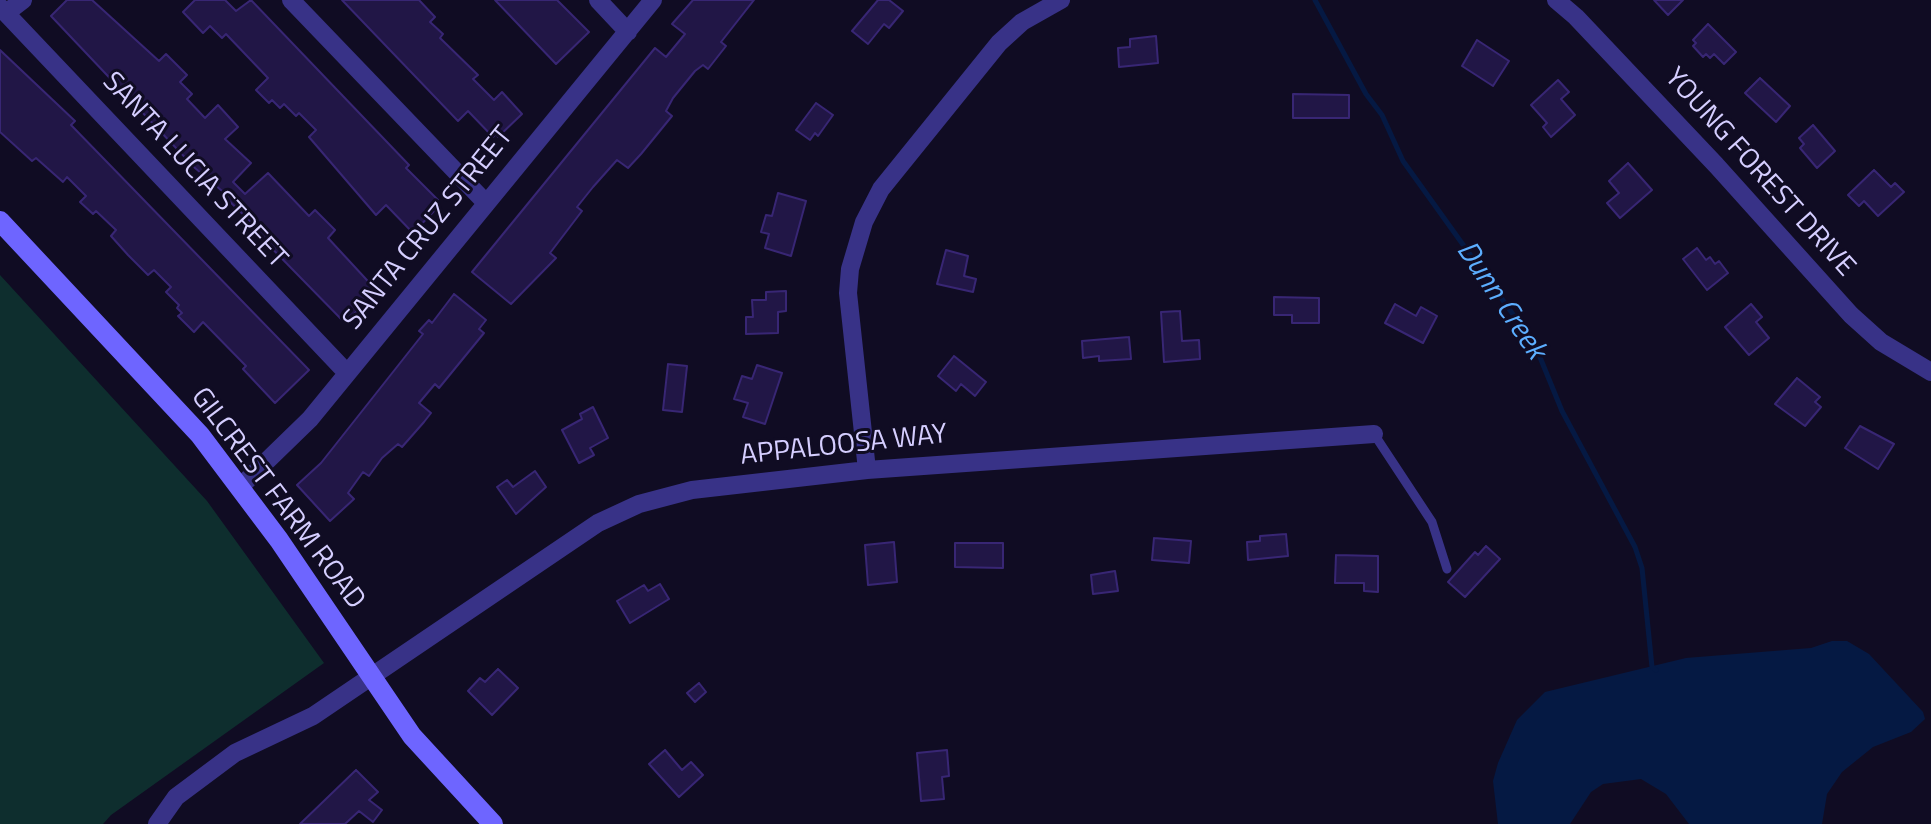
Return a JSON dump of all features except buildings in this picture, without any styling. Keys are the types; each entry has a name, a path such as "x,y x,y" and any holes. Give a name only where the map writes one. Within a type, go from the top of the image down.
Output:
{"main road":[{"name":"GILCREST FARM ROAD","path":"0,221 149,377 240,487 412,736 493,824"}],"street":[{"path":"3,10 23,0"},
{"path":"291,0 486,203"},
{"path":"598,0 628,32"},
{"name":"SANTA CRUZ STREET","path":"240,487 281,451 653,0"},
{"path":"867,470 848,293 853,257 864,222 881,189 999,43 1022,22 1061,0"},
{"name":"YOUNG FOREST DRIVE","path":"1556,0 1576,17 1716,165 1851,315 1881,342 1931,372"},
{"name":"SANTA LUCIA STREET","path":"3,10 347,373"},
{"name":"APPALOOSA WAY","path":"157,824 176,797 235,753 273,738 313,716 618,513 692,490 867,470 1374,434"}],"lane":[{"path":"1374,434 1432,522 1447,569"}],"green space":[{"path":"0,275 207,501 324,663 111,815 103,824 0,824"}],"water":[{"path":"1832,641 1847,641 1869,654 1923,712 1925,719 1911,732 1873,747 1842,772 1827,794 1822,824 1689,824 1666,794 1641,779 1603,784 1591,792 1570,824 1498,824 1493,781 1498,763 1517,720 1545,692 1686,658 1811,648"}],"waterway":[{"name":"Dunn Creek","path":"1315,0 1366,94 1382,115 1403,161 1535,345 1562,411 1635,547 1642,568 1652,667 1656,670"}]}
